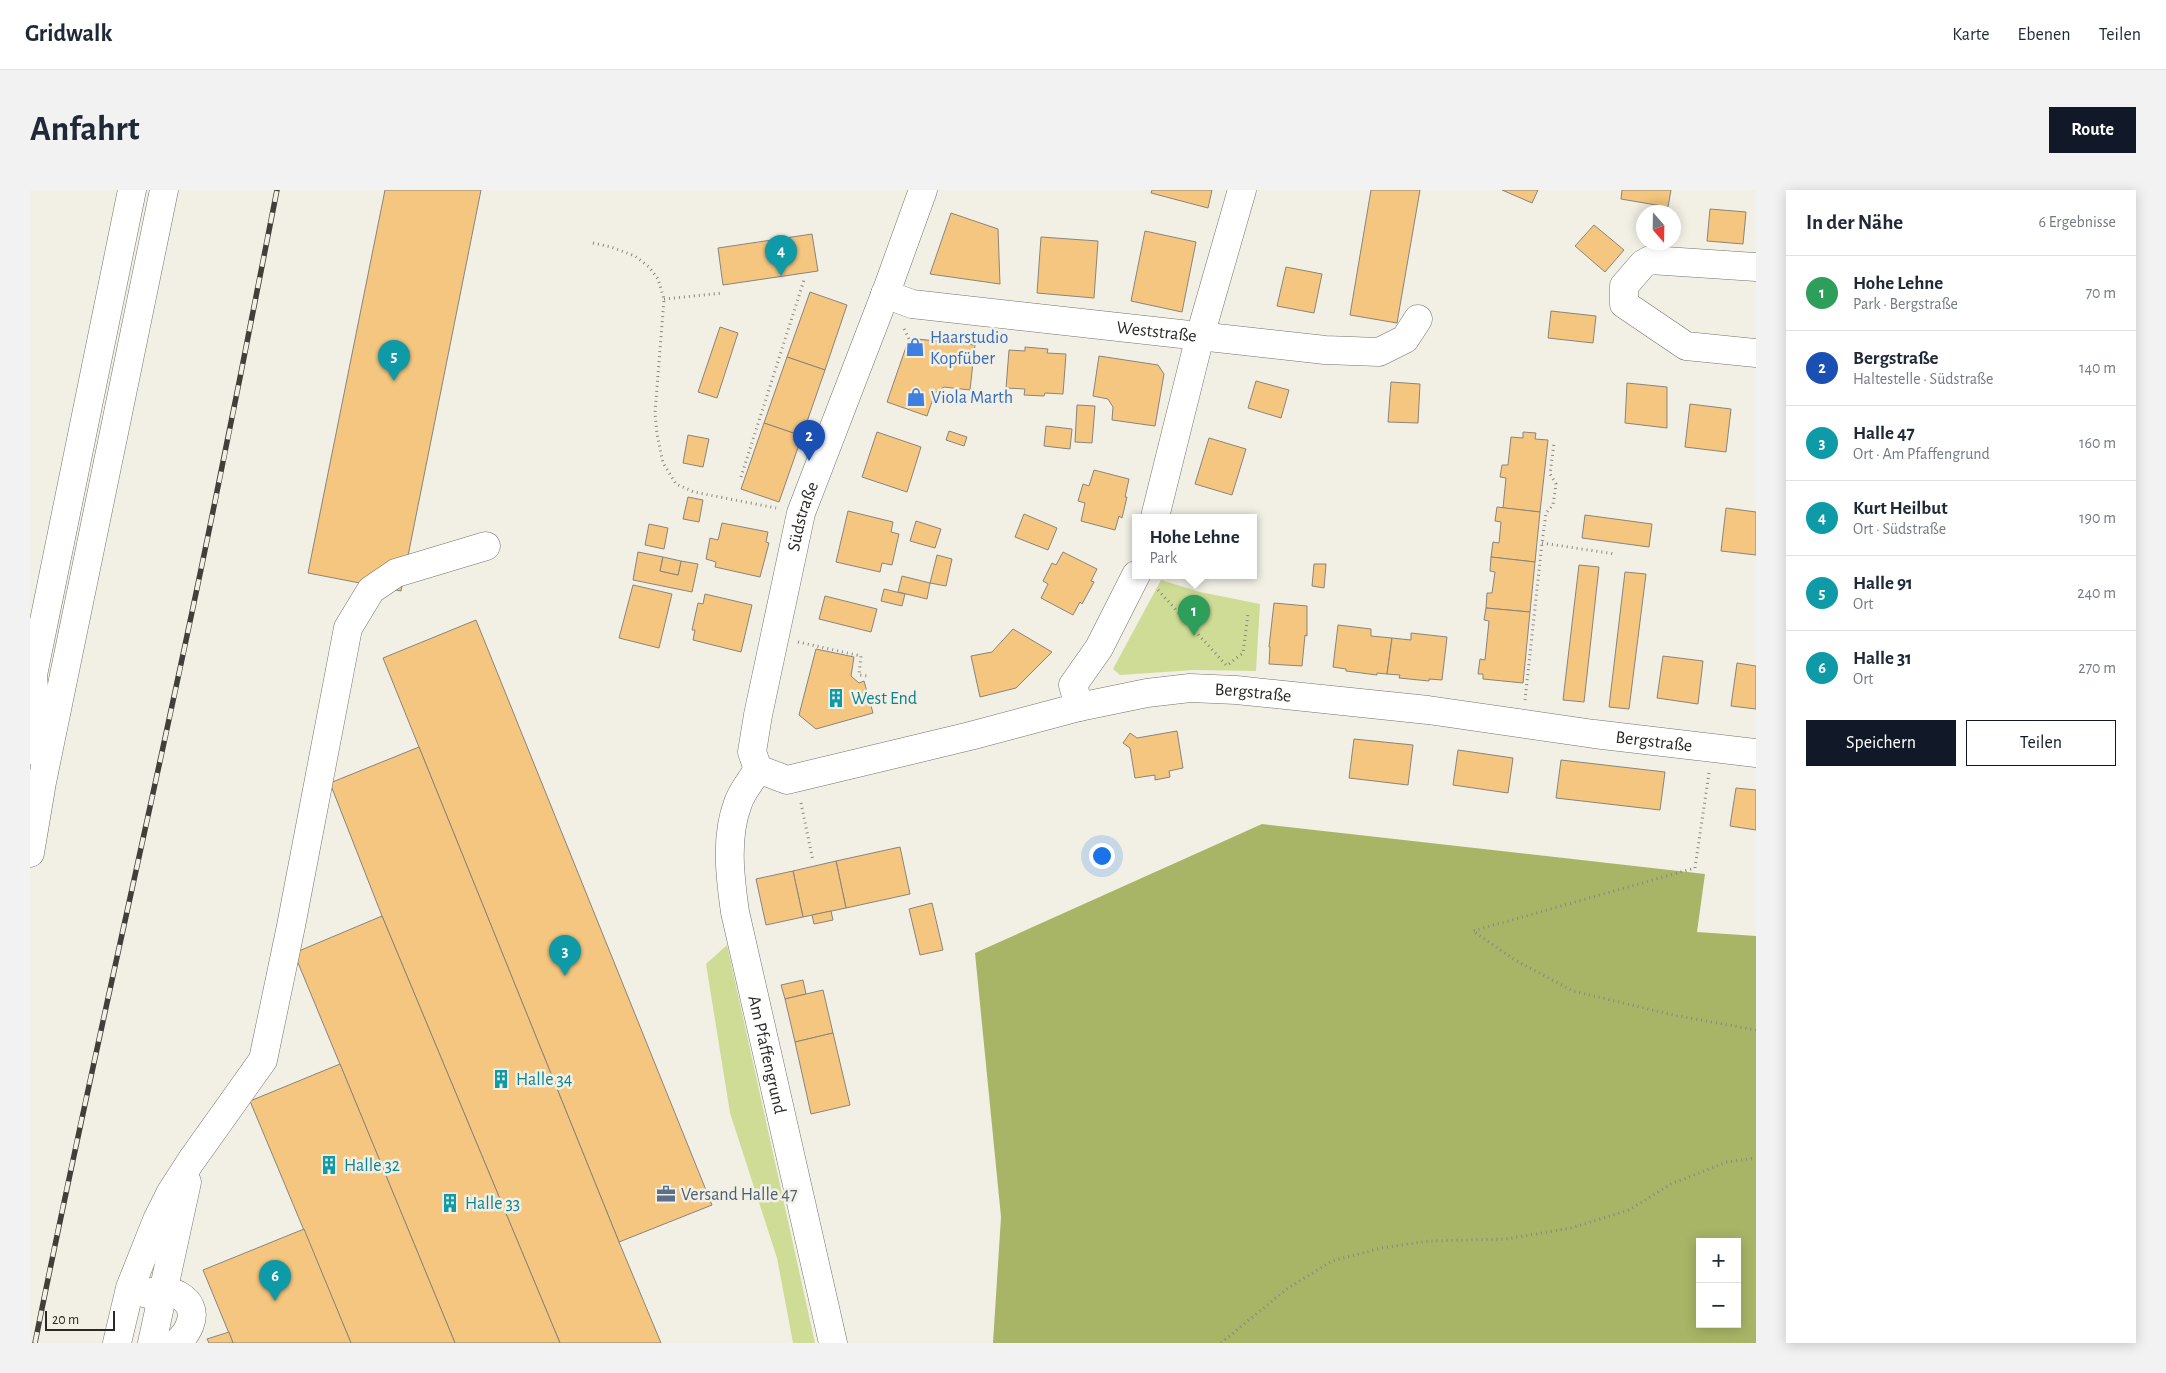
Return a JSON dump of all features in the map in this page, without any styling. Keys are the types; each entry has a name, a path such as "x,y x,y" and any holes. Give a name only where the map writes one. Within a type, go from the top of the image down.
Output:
{"street":[{"path":"42,782 32,675 132,190"},
{"path":"30,853 42,782 164,190"},
{"name":"Südstraße","path":"758,769 752,752 758,715 801,513 923,190"},
{"path":"1156,514 1200,336 1242,190"},
{"path":"1756,267 1650,260 1643,264 1624,286 1624,304 1686,346 1756,353"},
{"name":"Weststraße","path":"885,294 912,304 1325,350 1380,352 1405,339 1418,319"},
{"path":"117,1343 130,1288 157,1220 171,1192 263,1060 291,926 348,628 370,590 396,573 486,546"},
{"path":"1079,707 1073,685 1146,582"},
{"name":"Bergstraße","path":"758,769 787,780 970,736 1079,707 1147,693 1190,688 1236,690 1428,710 1594,734 1756,753"},
{"name":"Am Pfaffengrund","path":"758,769 738,803 731,840 731,882 735,912 833,1343"},
{"path":"152,1343 191,1161"},
{"path":"124,1316 128,1307 151,1292 164,1290 179,1293 191,1312 191,1323 177,1343"}],"path":[{"path":"593,243 611,247 635,256 649,267 658,279 664,299 655,412 662,463 676,484 694,492 801,513"},
{"path":"741,477 804,280"},
{"path":"664,299 723,293"},
{"path":"908,336 911,343"},
{"path":"1525,701 1546,513 1553,505 1556,484 1550,474 1554,443"},
{"path":"1542,543 1615,554"},
{"path":"1146,582 1231,671"},
{"path":"1227,666 1243,653 1248,614"},
{"path":"803,644 861,656 859,675 868,676"},
{"path":"1711,763 1695,868 1473,931 1515,960 1574,991 1673,1015 1756,1030"},
{"path":"800,799 813,861"},
{"path":"1221,1343 1288,1288 1332,1261 1381,1248 1429,1241 1506,1239 1571,1228 1629,1210 1672,1184 1726,1162 1756,1158"}],"green space":[{"path":"1161,580 1200,592 1260,604 1256,671 1194,670 1120,675 1113,669"},
{"path":"1262,824 1705,874 1697,932 1756,936 1756,1343 993,1343 1001,1217 975,953"},
{"path":"727,945 815,1343 793,1343 777,1258 730,1113 706,964"}],"building":[{"path":"385,190 481,190 401,591 308,573"},
{"path":"1152,190 1212,190 1208,208 1151,193"},
{"path":"1371,190 1420,190 1397,323 1350,315"},
{"path":"1502,190 1538,190 1532,203"},
{"path":"1622,190 1671,190 1668,205 1656,205 1621,199"},
{"path":"1710,209 1746,212 1743,244 1707,241"},
{"path":"951,213 998,229 1000,284 930,274"},
{"path":"1594,225 1624,250 1605,272 1575,246"},
{"path":"1145,231 1196,242 1182,312 1131,301"},
{"path":"812,234 818,271 723,285 718,248"},
{"path":"1041,237 1098,241 1094,298 1037,293"},
{"path":"1286,267 1322,274 1314,313 1277,306"},
{"path":"810,292 847,305 825,370 787,357"},
{"path":"1551,311 1596,316 1593,343 1548,338"},
{"path":"720,327 738,333 717,398 698,392"},
{"path":"917,339 975,345 970,390 944,387 935,393 927,416 887,402 906,347"},
{"path":"1025,347 1048,349 1047,353 1066,354 1063,394 1045,393 1044,396 1024,395 1025,389 1006,388 1009,350 1025,351"},
{"path":"1099,356 1158,365 1164,374 1155,426 1112,420 1113,407 1108,399 1093,396"},
{"path":"787,357 825,370 802,436 764,423"},
{"path":"1256,381 1289,390 1281,418 1248,408"},
{"path":"1391,382 1420,384 1418,423 1388,422"},
{"path":"1627,383 1667,387 1667,428 1625,423"},
{"path":"1690,404 1731,409 1726,452 1685,447"},
{"path":"1077,405 1095,406 1092,443 1075,442"},
{"path":"764,423 802,436 779,502 741,489"},
{"path":"1046,426 1072,429 1070,449 1044,446"},
{"path":"949,431 967,437 964,446 946,440"},
{"path":"877,432 921,447 907,492 862,477"},
{"path":"1523,432 1536,433 1535,439 1548,440 1540,512 1503,508 1506,478 1500,477 1502,465 1508,465 1511,437 1523,438"},
{"path":"688,435 709,439 703,467 683,463"},
{"path":"1209,438 1246,449 1232,495 1195,484"},
{"path":"1094,470 1129,479 1122,518 1119,516 1115,530 1081,521 1085,503 1078,501 1083,484 1089,486"},
{"path":"688,497 703,500 699,522 683,519"},
{"path":"1497,507 1540,512 1535,562 1491,557 1493,542 1499,543 1501,522 1495,521"},
{"path":"1726,508 1756,512 1756,555 1721,551"},
{"path":"848,511 893,522 891,532 899,534 892,565 882,563 880,572 836,562"},
{"path":"1024,514 1057,528 1048,550 1015,537"},
{"path":"1585,515 1652,524 1649,547 1582,538"},
{"path":"916,521 941,529 935,548 910,541"},
{"path":"722,523 768,532 766,542 769,543 760,577 715,567 716,562 706,559 710,538 718,540"},
{"path":"649,524 668,528 664,549 645,545"},
{"path":"638,552 663,557 660,571 678,575 681,561 698,564 692,592 633,580"},
{"path":"1063,552 1097,569 1091,581 1094,582 1082,604 1080,602 1073,615 1041,598 1048,584 1043,581 1052,563 1056,565"},
{"path":"937,555 952,559 946,586 930,583"},
{"path":"663,557 681,561 678,575 660,571"},
{"path":"1491,557 1535,562 1530,612 1486,608 1487,593 1492,593 1495,572 1490,571"},
{"path":"1314,564 1326,564 1324,588 1312,586"},
{"path":"1579,565 1599,567 1584,702 1563,700"},
{"path":"1625,572 1646,574 1629,709 1609,707"},
{"path":"902,576 930,583 927,599 898,592"},
{"path":"633,585 672,594 659,648 619,638"},
{"path":"884,589 905,594 902,606 881,601"},
{"path":"705,594 752,605 741,652 693,640 695,630 692,630 698,603 703,604"},
{"path":"825,596 877,609 871,632 819,619"},
{"path":"1274,603 1307,606 1307,636 1305,635 1302,666 1269,664"},
{"path":"1486,608 1530,612 1523,683 1483,679 1483,674 1478,674 1480,659 1485,660 1489,621 1484,620"},
{"path":"476,620 712,1205 619,1242 383,658"},
{"path":"1338,625 1371,629 1371,636 1392,638 1387,674 1377,673 1377,675 1346,671 1346,669 1333,667"},
{"path":"1013,629 1052,652 1016,688 980,697 971,656 992,652"},
{"path":"1411,633 1447,637 1442,680 1429,679 1429,681 1399,678 1400,675 1387,674 1392,638 1411,640"},
{"name":"West End","path":"816,649 854,657 851,676 859,683 864,681 873,713 816,729 799,715"},
{"path":"1663,656 1703,661 1698,704 1657,698"},
{"path":"1737,663 1756,666 1756,709 1731,706"},
{"path":"1177,731 1183,768 1169,771 1170,777 1155,780 1155,775 1135,778 1130,748 1123,743 1130,733 1137,738"},
{"path":"1354,739 1413,745 1408,785 1349,778"},
{"name":"Halle 34","path":"419,747 661,1343 560,1343 382,916 330,783"},
{"path":"1458,750 1513,758 1508,793 1453,785"},
{"path":"1561,760 1665,772 1660,810 1556,798"},
{"path":"1736,788 1756,790 1756,830 1730,826"},
{"path":"900,847 910,894 846,908 836,861"},
{"path":"836,861 846,908 803,917 793,871"},
{"path":"793,871 803,917 766,925 756,879"},
{"path":"932,903 943,950 920,955 909,909"},
{"path":"831,911 833,920 814,924 812,915"},
{"name":"Halle 33","path":"382,916 560,1343 455,1343 294,953"},
{"path":"803,980 806,994 785,999 781,985"},
{"path":"823,990 833,1033 795,1042 785,999"},
{"path":"833,1033 850,1105 811,1114 795,1042"},
{"name":"Halle 32","path":"340,1064 455,1343 351,1343 250,1101"},
{"path":"304,1229 351,1343 233,1343 203,1270"},
{"path":"229,1332 233,1343 209,1343 207,1339"}],"railway":[{"path":"35,1343 190,624 277,190"}],"place":[{"name":"Kurt Heilbut","path":"781,276"},
{"name":"Haarstudio Kopfüber","path":"915,347"},
{"name":"Halle 91","path":"394,381"},
{"name":"Viola Marth","path":"916,397"},
{"name":"Bergstraße","path":"809,461"},
{"name":"Hohe Lehne","path":"1194,636"},
{"name":"West End","path":"836,698"},
{"name":"Halle 47","path":"565,976"},
{"name":"Halle 34","path":"501,1079"},
{"name":"Halle 32","path":"329,1165"},
{"name":"Versand Halle 47","path":"666,1194"},
{"name":"Halle 33","path":"450,1203"},
{"name":"Halle 31","path":"275,1301"}]}
